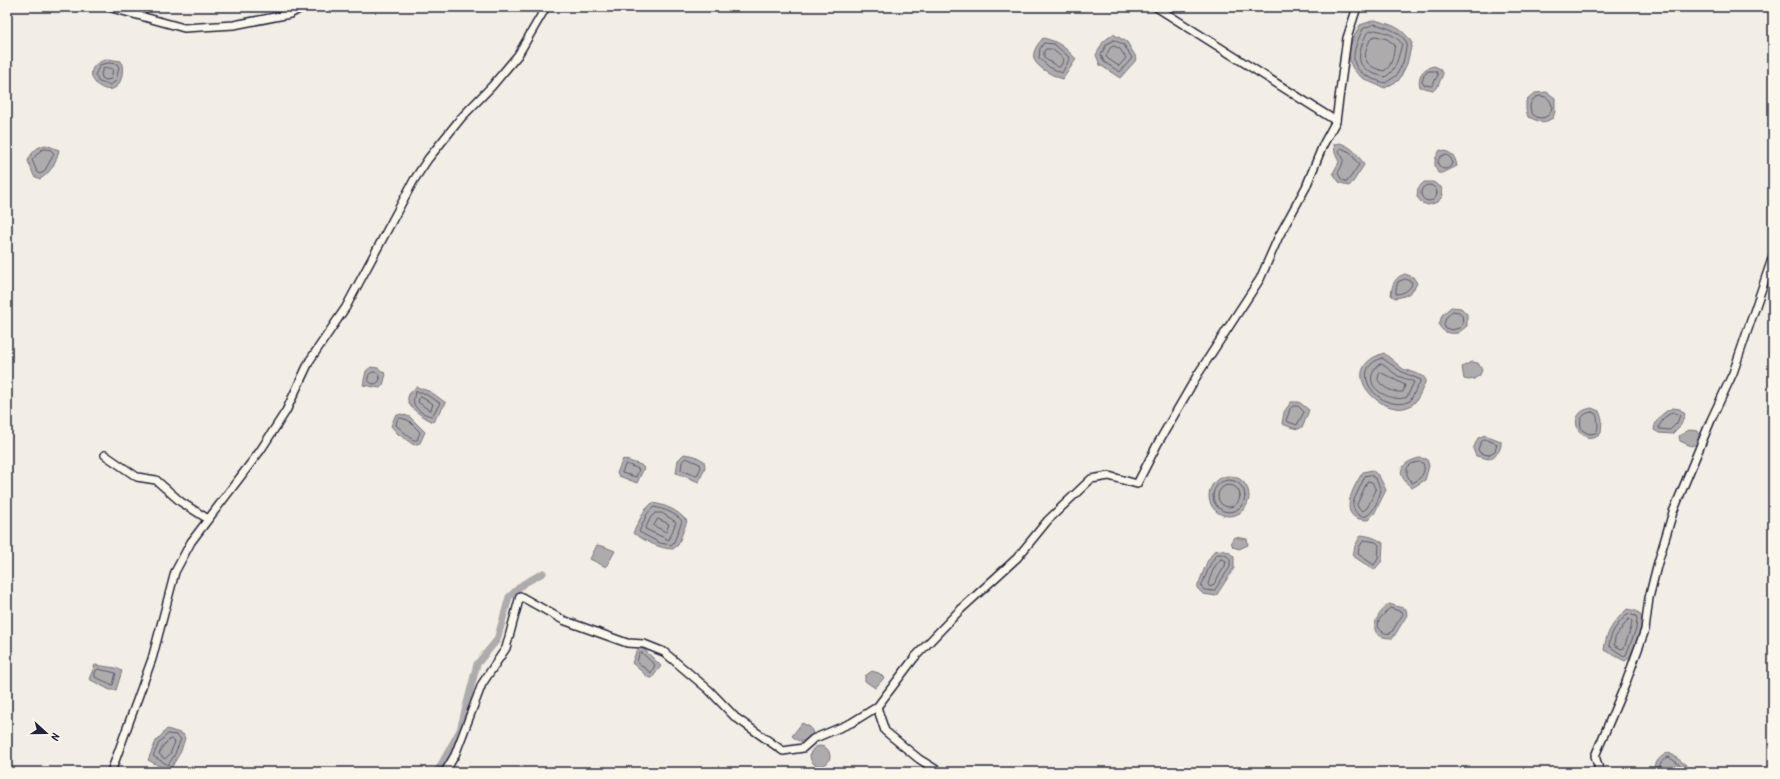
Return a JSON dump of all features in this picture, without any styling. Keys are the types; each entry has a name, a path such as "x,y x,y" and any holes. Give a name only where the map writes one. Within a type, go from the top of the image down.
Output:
{"street":[{"path":"108,7 184,28 234,24 290,14 303,7"},
{"path":"111,772 152,659 175,572 191,542 260,451 286,411 310,360 346,307 414,180 428,159 461,118 492,86 518,55 546,7"},
{"path":"1156,7 1336,121"},
{"path":"445,772 454,755 482,684 506,648 520,596 563,620 627,643 644,644 664,652 709,690 735,717 783,751 803,748 813,739 851,723 877,707 921,651 959,611 1016,558 1048,520 1091,479 1109,476 1137,484 1158,443 1198,374 1260,279 1279,236 1306,187 1336,121 1347,38 1357,7"},
{"path":"1600,772 1595,756 1646,630 1649,598 1657,566 1674,512 1711,420 1733,373 1773,256"},
{"path":"105,455 137,477 156,480 181,502 208,519"},
{"path":"877,707 885,731 919,759 940,772"}],"water":[{"path":"1375,20 1396,27 1404,33 1412,43 1407,64 1399,80 1385,88 1358,75 1351,64 1349,57 1352,42 1360,25"},
{"path":"1113,34 1127,42 1137,59 1120,78 1100,65 1096,55 1103,42"},
{"path":"1043,38 1053,41 1061,46 1076,59 1063,79 1042,69 1034,59 1037,45"},
{"path":"108,59 121,61 122,67 121,79 116,87 110,90 102,88 96,84 92,77 92,70 97,64"},
{"path":"1434,66 1439,68 1443,74 1437,88 1433,90 1420,87 1419,79 1422,73"},
{"path":"1547,92 1555,98 1555,111 1553,118 1543,123 1528,117 1526,101 1535,93"},
{"path":"1340,143 1354,151 1364,165 1349,186 1339,182 1333,173 1339,162 1335,153 1334,144"},
{"path":"46,145 59,150 52,167 44,177 40,179 34,176 28,161 35,150"},
{"path":"1440,150 1452,155 1457,166 1443,173 1438,173 1435,167 1435,162 1436,156"},
{"path":"1424,182 1433,182 1441,187 1443,195 1438,202 1428,205 1422,203 1417,197 1418,188"},
{"path":"1405,274 1413,277 1417,283 1408,294 1395,298 1391,295 1393,284 1396,279"},
{"path":"1451,307 1461,308 1467,314 1467,326 1458,333 1442,330 1439,325 1442,315"},
{"path":"1384,353 1403,369 1423,376 1426,380 1419,396 1413,404 1402,408 1390,407 1379,401 1369,392 1363,382 1362,371 1369,361"},
{"path":"1471,362 1478,363 1482,370 1480,375 1474,379 1464,379 1462,367"},
{"path":"371,367 378,368 386,374 383,385 380,388 363,385 366,371"},
{"path":"417,387 431,392 446,403 433,422 416,412 409,402 408,397"},
{"path":"1291,402 1299,402 1309,410 1303,426 1299,429 1282,424 1284,412"},
{"path":"1592,408 1599,411 1602,419 1601,433 1598,436 1588,438 1579,432 1577,427 1577,419 1580,413"},
{"path":"1673,408 1680,409 1685,414 1681,425 1672,434 1659,433 1654,430 1656,422 1660,416"},
{"path":"401,414 410,417 425,432 420,443 414,445 398,434 391,426 395,416"},
{"path":"1689,430 1698,431 1699,435 1697,444 1691,446 1680,441 1679,436"},
{"path":"1485,435 1501,441 1501,447 1498,452 1489,459 1476,456 1473,449 1478,438"},
{"path":"684,454 695,456 704,461 705,467 699,482 676,473 678,460"},
{"path":"1419,458 1427,459 1429,466 1425,480 1412,488 1401,474 1407,463"},
{"path":"623,459 641,465 644,468 637,483 619,476 617,473"},
{"path":"1372,470 1379,476 1386,490 1374,514 1368,520 1358,519 1352,515 1349,509 1351,494 1363,472"},
{"path":"1229,476 1237,478 1243,482 1247,488 1249,496 1247,504 1243,510 1237,514 1229,516 1221,514 1215,510 1211,504 1209,496 1211,488 1215,482 1221,478"},
{"path":"652,503 671,509 687,521 678,545 673,549 657,546 633,533 644,511"},
{"path":"1361,535 1373,538 1383,543 1382,561 1374,570 1353,556 1355,546"},
{"path":"1234,537 1247,539 1248,545 1239,549 1233,547 1231,542"},
{"path":"597,545 615,551 606,567 590,559"},
{"path":"1221,550 1229,552 1234,557 1234,568 1216,596 1203,594 1197,588 1207,562 1214,551"},
{"path":"1389,604 1406,609 1407,615 1393,638 1378,635 1375,631 1376,620"},
{"path":"1627,609 1639,613 1641,623 1638,636 1629,658 1625,661 1604,650 1611,627"},
{"path":"640,648 645,650 661,666 652,678 649,678 632,663 636,652"},
{"path":"95,665 116,668 122,671 116,690 110,690 89,679"},
{"path":"872,671 879,673 884,678 875,688 865,681 865,676"},
{"path":"802,723 810,727 813,733 806,740 801,741 792,736"},
{"path":"167,729 183,734 185,738 181,751 170,770 148,760 156,741"},
{"path":"820,746 827,749 830,756 827,763 820,766 813,763 810,756 813,749"},
{"path":"1669,752 1686,765 1685,772 1655,772 1658,760"}],"waterway":[{"path":"437,772 460,730 477,664 497,640 509,597 523,584 543,573"}]}
